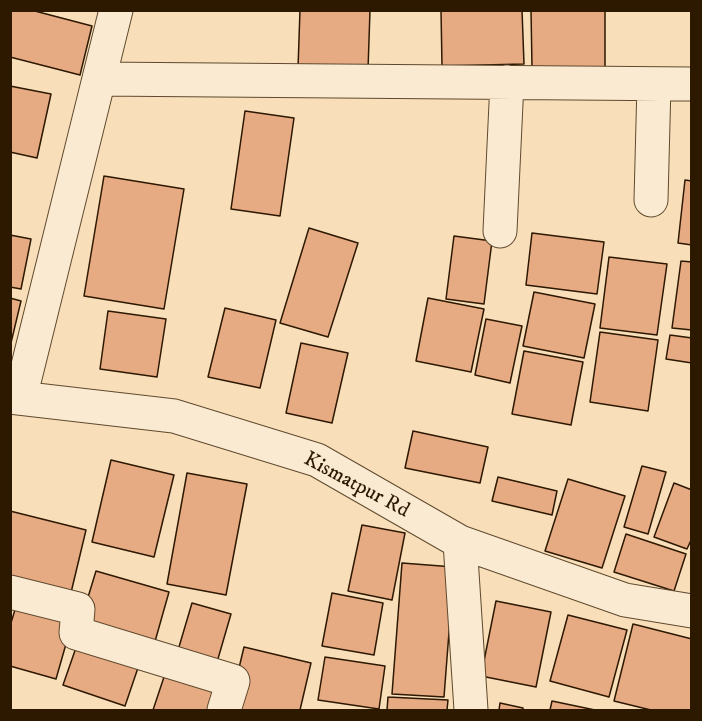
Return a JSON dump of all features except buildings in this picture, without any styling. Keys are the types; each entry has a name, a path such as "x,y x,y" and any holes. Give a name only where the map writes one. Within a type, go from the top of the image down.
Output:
{"street":[{"path":"15,397 116,10"},
{"path":"99,78 692,84"},
{"path":"500,231 507,82"},
{"path":"651,200 654,84"},
{"name":"Kismatpur Rd","path":"15,397 174,416 317,460 460,542 626,600 692,611"},
{"path":"460,542 471,711"},
{"path":"10,592 78,609 76,633 232,681 224,711"}]}
